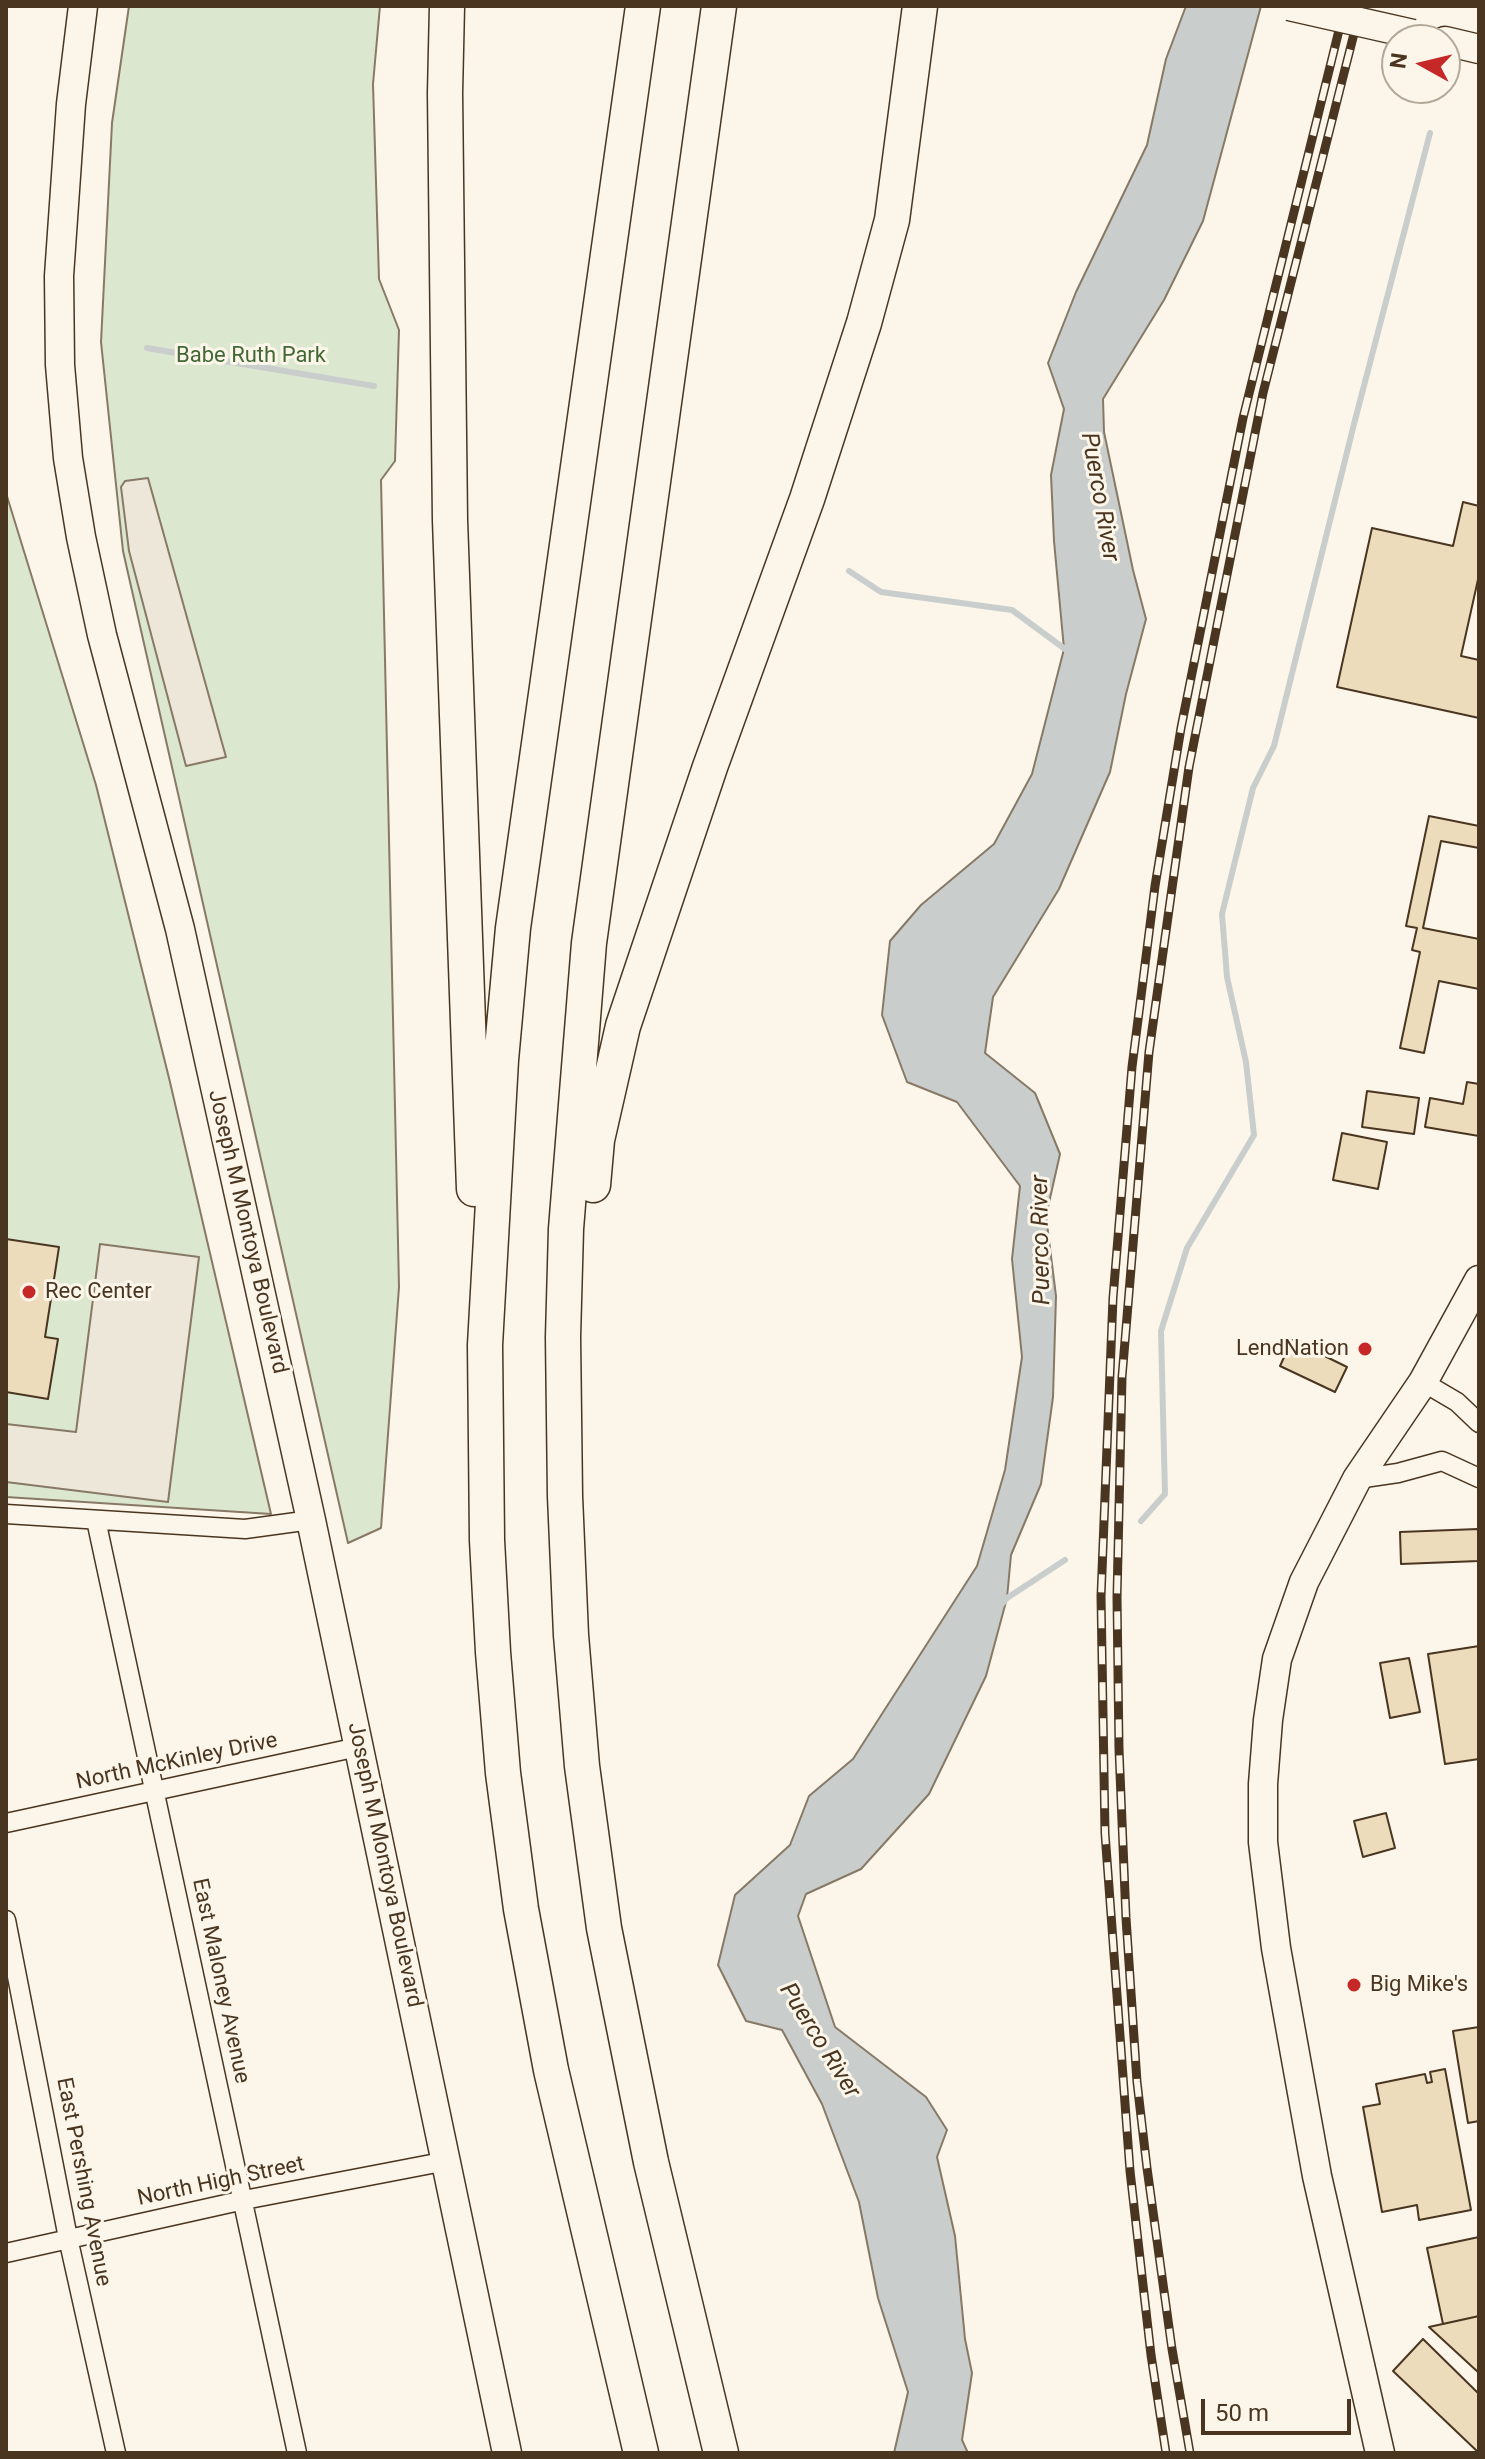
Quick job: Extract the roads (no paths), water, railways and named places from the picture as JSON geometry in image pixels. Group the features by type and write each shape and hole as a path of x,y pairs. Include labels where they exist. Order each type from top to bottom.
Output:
{"highway":[{"path":"447,6 445,93 450,520 493,1652 503,1773 521,1909 551,2070 641,2453"},
{"path":"487,1540 485,1345 501,1060 513,928 643,6"},
{"path":"719,6 589,943 566,1229 563,1337 571,1635 582,1766 604,1928 651,2162 721,2453"},
{"path":"565,1496 597,1140 623,1026 710,767 807,499 864,323 892,220 920,6"},
{"path":"912,65 928,6"}],"main road":[{"name":"Joseph M Montoya Boulevard","path":"83,6 71,104 59,276 60,365 68,458 81,537 102,635 180,929 311,1520 507,2453"},
{"path":"1289,6 1381,27"},
{"path":"1380,2453 1317,2176 1276,1948 1263,1842 1268,1720 1277,1659 1304,1582 1357,1479 1423,1382 1479,1280"}],"street":[{"path":"1423,1382 1457,1402 1479,1423"},
{"path":"1357,1479 1398,1473 1442,1461 1479,1478"},
{"path":"6,1514 245,1529 311,1520"},
{"name":"East Maloney Avenue","path":"96,1520 297,2453"},
{"name":"North McKinley Drive","path":"6,1823 358,1747"},
{"name":"East Pershing Avenue","path":"6,1920 68,2238 116,2453"},
{"name":"North High Street","path":"6,2253 244,2200 447,2161"}],"water":[{"name":"Puerco River","path":"1186,6 1261,6 1203,221 1164,300 1103,399 1104,432 1146,619 1110,772 1059,889 993,997 985,1053 1035,1093 1060,1154 1046,1216 1056,1296 1053,1397 1041,1484 1011,1555 1007,1598 986,1676 929,1794 861,1869 806,1894 798,1916 835,2027 926,2097 947,2130 937,2157 955,2236 965,2339 972,2373 962,2440 968,2453 894,2453 908,2392 878,2298 859,2202 822,2104 782,2030 746,2021 718,1965 735,1895 790,1845 809,1796 853,1759 977,1566 1005,1470 1022,1357 1012,1259 1020,1186 957,1102 907,1082 882,1015 890,941 921,905 994,844 1032,774 1064,649 1051,475 1064,409 1048,363 1076,292 1147,145 1166,59"}],"waterway":[{"path":"1141,1521 1165,1494 1161,1331 1187,1248 1254,1135 1246,1062 1227,977 1222,914 1253,788 1274,746 1430,133"},
{"path":"147,348 374,386"},
{"path":"849,571 881,592 1012,610 1069,652"},
{"path":"1003,1603 1065,1560"}],"railway":[{"path":"1166,2453 1151,2355 1130,2171 1105,1833 1101,1596 1113,1298 1132,1067 1155,886 1181,728 1243,418 1345,6"},
{"path":"1190,2453 1147,2168 1137,2082 1126,1918 1117,1597 1122,1377 1149,1052 1189,767 1263,393 1361,6"}],"place":[{"name":"Rec Center","path":"29,1292"},
{"name":"LendNation","path":"1365,1349"},
{"name":"Big Mike's","path":"1354,1985"}],"park label":[{"name":"Babe Ruth Park","path":"251,356"}]}
